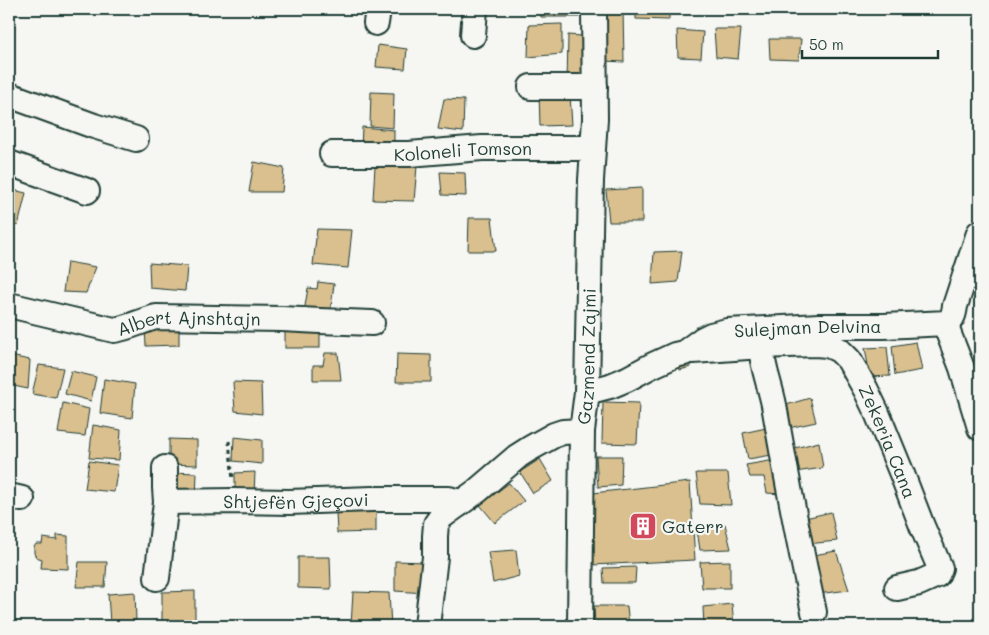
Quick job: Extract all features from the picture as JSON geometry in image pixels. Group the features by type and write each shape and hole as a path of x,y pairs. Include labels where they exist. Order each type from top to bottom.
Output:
{"street":[{"path":"473,35 475,9"},
{"name":"Gazmend Zajmi","path":"580,626 582,431 587,392 588,275 595,87 594,9"},
{"path":"531,88 595,87"},
{"path":"9,95 38,107 136,139"},
{"name":"Koloneli Tomson","path":"332,154 409,154 482,148 593,148"},
{"path":"9,163 87,191"},
{"path":"979,233 953,316 947,323 948,332 962,368 980,428"},
{"name":"Albert Ajnshtajn","path":"9,305 114,330 126,328 156,317 372,323"},
{"name":"Sulejman Delvina","path":"587,392 610,386 675,355 684,353 711,335 727,331 819,326 884,326 947,323"},
{"name":"Zekeria Cana","path":"684,353 760,346 815,344 828,345 839,350 850,360 877,412 940,568 937,574 919,583 897,588"},
{"path":"760,346 772,391 796,529 814,612"},
{"path":"428,626 435,557 436,524 441,517 477,492 518,456 529,449 554,435 563,432 582,431"},
{"path":"157,578 166,502 164,488 165,468"},
{"name":"Shtjefën Gjeçovi","path":"166,502 449,499 459,504"}],"path":[{"path":"229,440 233,501"}],"building":[{"path":"540,9 578,9 579,17 541,17"},
{"path":"603,9 623,9 624,62 604,61"},
{"path":"636,9 669,9 669,20 636,19"},
{"path":"562,24 562,54 528,57 529,25"},
{"path":"714,29 741,29 738,59 716,57"},
{"path":"677,30 703,32 701,58 678,57"},
{"path":"568,35 581,36 584,83 567,83"},
{"path":"769,39 801,39 799,60 770,59"},
{"path":"378,45 407,49 405,69 376,67"},
{"path":"371,92 394,93 393,128 370,126"},
{"path":"539,92 570,95 572,125 540,126"},
{"path":"444,99 464,100 463,132 438,129"},
{"path":"362,127 394,130 394,148 361,148"},
{"path":"254,162 284,168 282,192 249,192"},
{"path":"375,166 417,166 414,201 373,200"},
{"path":"440,172 465,173 466,196 442,195"},
{"path":"642,188 642,222 609,222 606,190"},
{"path":"9,189 26,193 18,226 9,223"},
{"path":"469,218 492,218 496,251 468,251"},
{"path":"317,229 352,230 348,268 313,265"},
{"path":"682,251 678,282 652,284 654,252"},
{"path":"67,262 96,267 86,293 63,292"},
{"path":"149,263 187,266 185,291 150,288"},
{"path":"318,282 334,284 330,315 304,312 308,288 317,289"},
{"path":"145,328 179,329 179,345 146,346"},
{"path":"285,329 320,329 320,348 285,348"},
{"path":"916,342 922,370 895,375 892,346"},
{"path":"887,347 890,376 870,377 865,348"},
{"path":"325,353 338,353 341,380 313,380 313,365 323,365"},
{"path":"397,354 431,355 431,382 396,382"},
{"path":"10,356 30,360 28,389 9,385"},
{"path":"690,361 691,367 680,370 678,364"},
{"path":"39,365 63,368 56,398 32,394"},
{"path":"71,371 96,377 91,401 65,394"},
{"path":"104,379 135,384 132,418 100,413"},
{"path":"233,382 261,383 262,414 235,411"},
{"path":"810,398 816,422 784,429 779,407"},
{"path":"603,402 639,403 637,444 602,443"},
{"path":"63,403 89,409 85,436 58,433"},
{"path":"93,425 121,430 119,460 89,458"},
{"path":"766,428 772,455 748,459 743,433"},
{"path":"234,437 262,440 262,464 233,461"},
{"path":"169,439 197,440 197,465 169,464"},
{"path":"819,442 823,468 795,472 791,449"},
{"path":"596,456 622,456 621,485 598,487"},
{"path":"540,459 553,481 533,493 520,472"},
{"path":"775,460 781,494 767,493 764,477 750,477 746,465"},
{"path":"89,461 118,465 114,492 85,489"},
{"path":"170,472 197,473 196,499 169,500"},
{"path":"255,472 254,495 235,495 235,473"},
{"path":"696,473 728,473 731,505 700,504"},
{"name":"Gaterr","path":"690,482 695,560 592,565 593,493"},
{"path":"509,483 524,501 495,523 480,505"},
{"path":"376,510 376,532 337,533 336,512"},
{"path":"831,512 837,541 807,544 801,519"},
{"path":"725,524 731,549 700,550 697,530"},
{"path":"57,535 68,536 68,569 41,568 42,559 36,557 34,547 36,544 42,544 43,538 57,540"},
{"path":"516,550 519,576 493,583 488,552"},
{"path":"836,551 849,590 817,594 808,556"},
{"path":"298,557 330,557 331,589 298,588"},
{"path":"395,561 426,562 426,593 395,591"},
{"path":"730,561 730,588 702,588 700,562"},
{"path":"79,562 107,562 105,587 76,587"},
{"path":"636,567 635,583 604,583 603,568"},
{"path":"195,591 195,622 162,623 162,592"},
{"path":"135,592 136,621 110,623 108,594"},
{"path":"353,592 389,593 391,626 351,626"},
{"path":"732,604 734,626 704,626 703,607"},
{"path":"594,606 627,606 629,626 595,626"}],"place":[{"name":"Gaterr","path":"643,526"}]}
